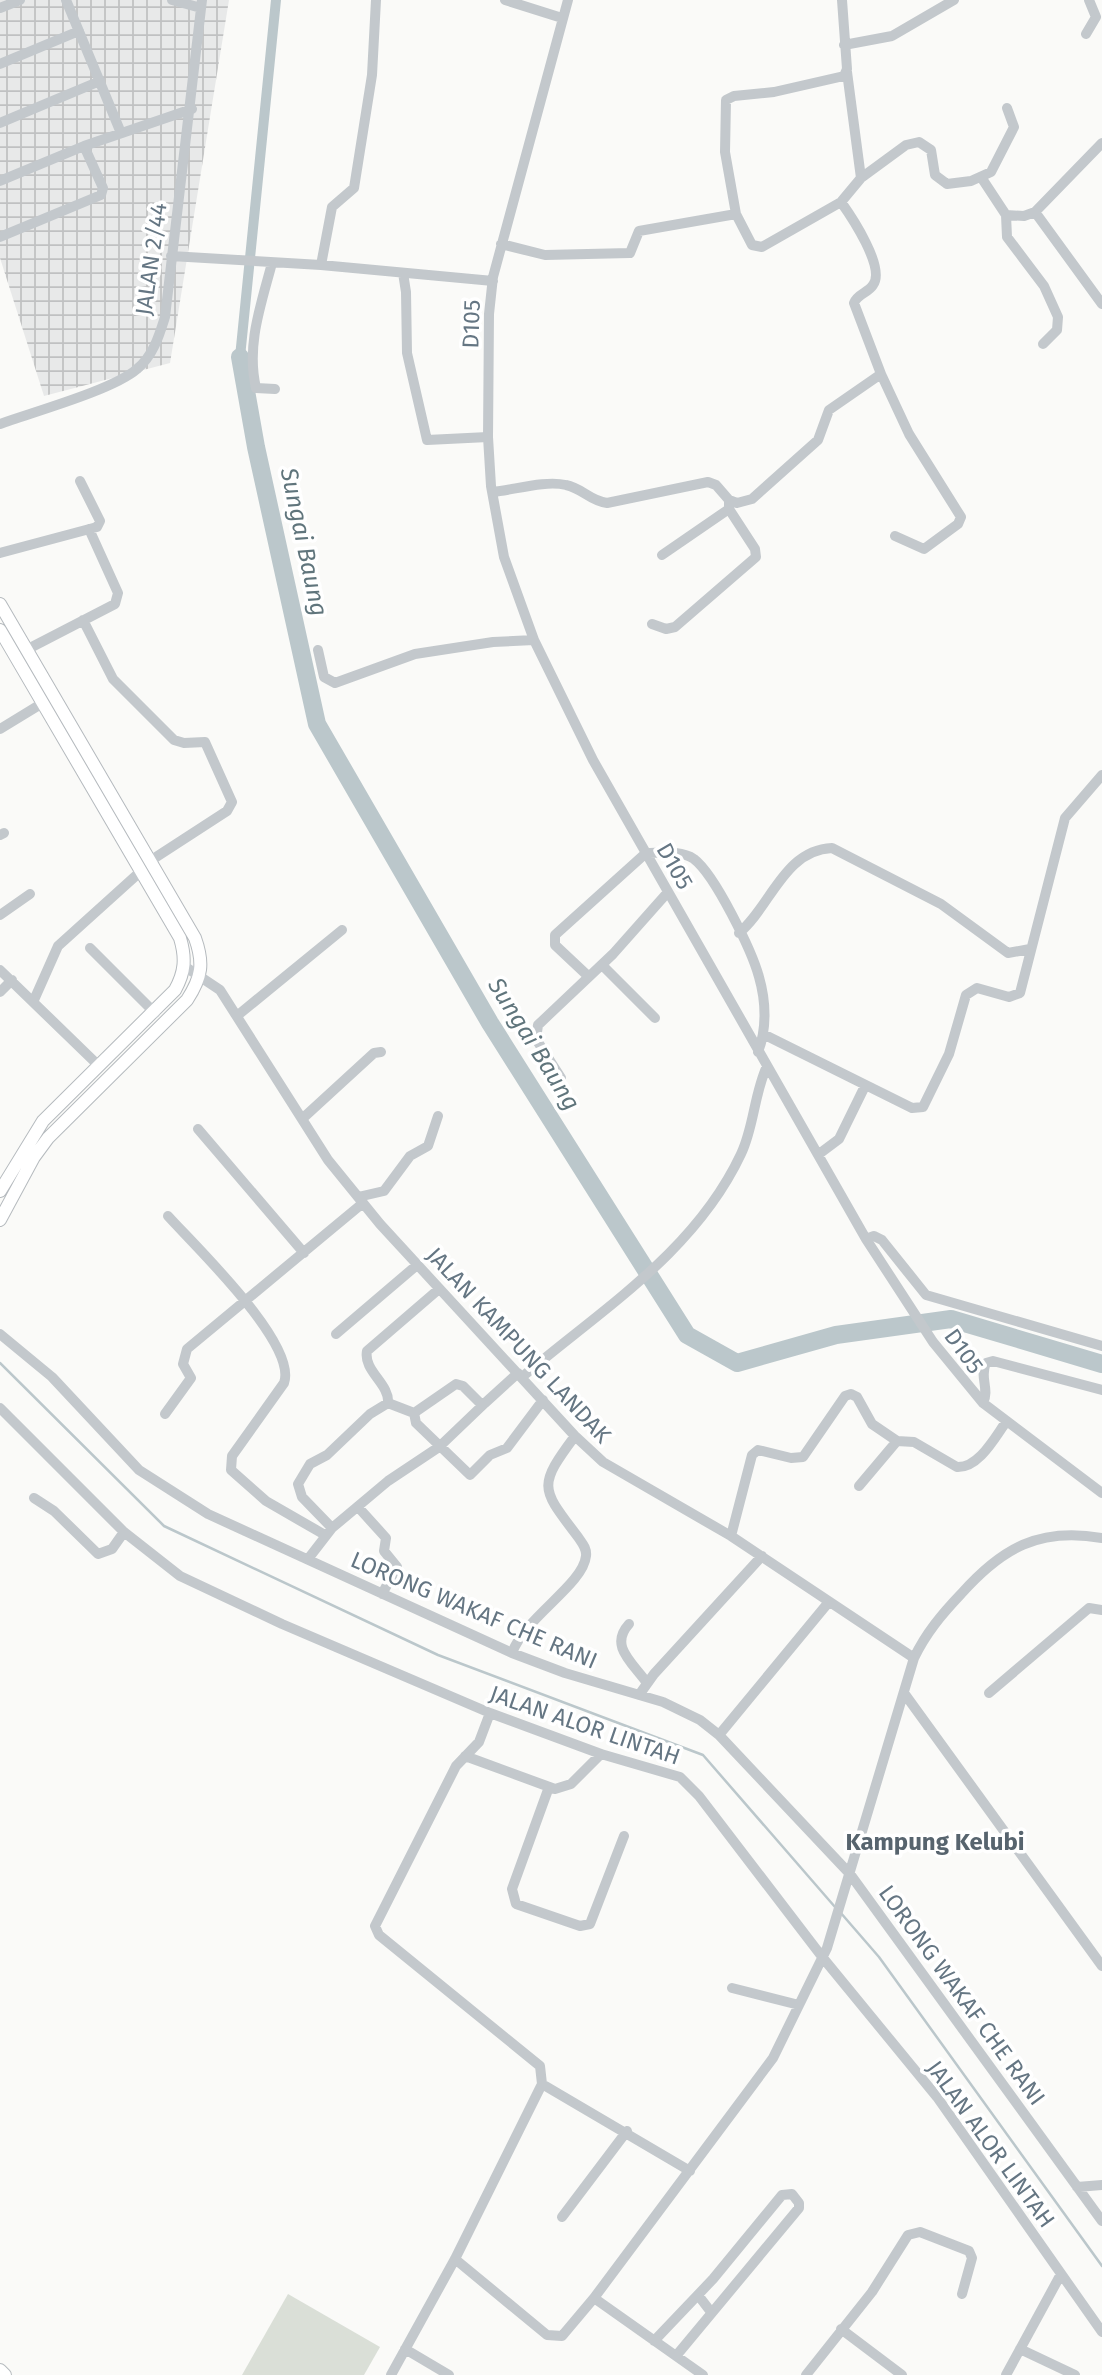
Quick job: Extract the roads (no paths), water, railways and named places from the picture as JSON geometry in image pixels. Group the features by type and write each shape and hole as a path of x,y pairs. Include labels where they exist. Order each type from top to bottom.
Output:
{"main road":[{"path":"0,604 195,938 202,958 201,976 187,1000 48,1138 0,1220"},
{"path":"0,1191 43,1121 155,1013 175,990 182,977 185,954 180,938 1,633"},
{"path":"0,2370 5,2375"}],"street":[{"path":"0,8 20,0"},
{"path":"66,0 121,133"},
{"path":"173,0 202,4"},
{"path":"321,265 331,207 354,188 372,75 376,0"},
{"path":"505,0 562,18"},
{"name":"D105","path":"568,0 500,244 489,314 488,437 493,492 504,557 534,640 564,706 866,1239 933,1342 983,1403 1102,1493"},
{"path":"842,0 847,72 861,178"},
{"path":"845,44 892,36 954,0"},
{"path":"1086,34 1096,17 1089,0"},
{"name":"JALAN 2/44","path":"0,424 115,382 148,358 161,331 192,109 202,4"},
{"path":"0,64 79,32"},
{"path":"847,72 841,77 774,92 734,96 726,100 725,152 736,214 752,245 762,247 841,202 861,178 906,145 918,142 932,152 935,175 939,181 956,184 982,177 997,167 1014,127 1007,108"},
{"path":"0,123 100,81"},
{"path":"0,180 84,146 192,109"},
{"path":"1006,215 1024,216 1035,212 1102,143"},
{"path":"0,237 101,195 103,188 84,146"},
{"path":"982,177 1006,215 1007,237 1044,286 1058,317 1057,330 1043,344"},
{"path":"841,202 860,229 876,272 873,286 854,303 881,374 909,434 961,517 958,524 924,549 895,537"},
{"path":"1035,212 1102,304"},
{"path":"500,244 545,255 630,253 639,231 736,214"},
{"path":"171,256 321,265 493,281"},
{"path":"272,263 253,337 250,363 256,388 275,389"},
{"path":"403,272 407,353 427,440 488,437"},
{"path":"662,555 729,505 752,499 818,440 829,410 881,374"},
{"path":"0,552 97,527 100,521 80,481"},
{"path":"493,492 561,484 575,488 597,502 607,503 708,482 716,485 755,550 756,557 675,627 666,629 652,624"},
{"path":"26,650 115,604 118,593 89,529"},
{"path":"83,620 113,679 178,743 205,742 232,802 227,811 150,861"},
{"path":"318,650 324,677 335,684 415,654 493,642 534,640"},
{"path":"0,729 41,704"},
{"path":"765,1035 912,1108 923,1107 949,1054 966,995 977,988 1017,996 1026,978 1030,949 1065,818 1102,775"},
{"path":"739,933 755,919 786,872 805,855 819,848 832,848 941,904 1008,953 1030,949"},
{"path":"588,976 558,948 554,937 646,853 672,853 693,859 720,893 759,977 765,1035 758,1052"},
{"path":"34,1000 58,946 140,872"},
{"path":"561,1078 536,1039 538,1026 602,965 668,892"},
{"path":"0,915 30,894"},
{"path":"238,1015 342,930"},
{"path":"90,948 155,1013"},
{"name":"JALAN KAMPUNG LANDAK","path":"184,965 220,990 302,1119 361,1200 417,1265 575,1436 603,1461 731,1536 914,1658"},
{"path":"602,965 655,1018"},
{"path":"0,970 34,1000 99,1066"},
{"path":"0,992 12,980"},
{"path":"302,1119 374,1053 381,1052"},
{"path":"308,1559 329,1532 358,1507 439,1447 485,1403 590,1319 621,1298 664,1260 708,1209 743,1151 767,1066"},
{"path":"819,1154 839,1139 865,1086"},
{"path":"165,1414 191,1378 183,1364 187,1349 304,1253 361,1200 384,1191 410,1156 428,1146 439,1116"},
{"path":"198,1129 304,1253"},
{"path":"168,1216 246,1301 274,1338 286,1379 233,1455 231,1470 266,1501 329,1532"},
{"path":"866,1239 873,1236 882,1240 926,1295 1102,1346"},
{"path":"336,1334 417,1265"},
{"path":"388,1403 387,1395 367,1363 367,1351 439,1289"},
{"name":"LORONG WAKAF CHE RANI","path":"0,1334 52,1377 139,1470 208,1514 512,1653 565,1674 663,1702 700,1720 719,1735 850,1874 1102,2221"},
{"path":"983,1403 986,1397 984,1366 993,1361 1102,1390"},
{"path":"414,1413 456,1384 463,1386 480,1403 485,1403"},
{"path":"731,1536 752,1455 758,1450 791,1458 803,1457 845,1396 851,1394 857,1397 872,1424 897,1441 914,1442 957,1467 963,1467 980,1456 1006,1422"},
{"path":"414,1413 416,1423 466,1474 472,1474 490,1455 507,1448 543,1400"},
{"path":"329,1532 302,1497 298,1484 310,1464 327,1455 370,1414 388,1403"},
{"path":"388,1403 414,1413"},
{"name":"JALAN ALOR LINTAH","path":"0,1408 124,1532 159,1563 205,1588 490,1713 601,1755 680,1777 699,1796 822,1958 937,2097 1102,2332"},
{"path":"512,1653 518,1639 557,1594 577,1579 586,1558 586,1548 554,1506 547,1484 551,1468 575,1436"},
{"path":"859,1486 897,1441"},
{"path":"34,1499 54,1511 98,1554 111,1549 124,1532"},
{"path":"358,1507 386,1538 384,1551 397,1567 382,1594"},
{"path":"455,2259 551,2336 562,2336 594,2298 767,2069 827,1948 914,1658 936,1621 996,1559 1020,1545 1056,1535 1078,1534 1102,1538"},
{"path":"639,1695 762,1556"},
{"path":"719,1735 828,1603"},
{"path":"989,1693 1089,1608 1100,1606"},
{"path":"629,1624 620,1634 619,1644 647,1683"},
{"path":"904,1693 1102,1966"},
{"path":"391,2375 455,2259 542,2084 540,2066 376,1931 377,1921 456,1766 479,1742 490,1713"},
{"path":"465,1756 561,1789 571,1784 601,1755"},
{"path":"550,1787 512,1889 516,1904 580,1926 590,1924 624,1836"},
{"path":"732,1988 799,2005"},
{"path":"542,2084 627,2131 690,2171"},
{"path":"562,2217 627,2131"},
{"path":"1077,2187 1102,2185"},
{"path":"654,2341 698,2295 782,2194 792,2194 797,2198 799,2208 676,2356"},
{"path":"806,2375 872,2292 903,2239 914,2232 969,2251 972,2258 962,2294"},
{"path":"1006,2375 1061,2274"},
{"path":"698,2295 711,2312"},
{"path":"594,2298 703,2375"},
{"path":"841,2329 902,2375"},
{"path":"405,2349 449,2375"},
{"path":"1020,2349 1075,2375"}],"waterway":[{"path":"240,357 276,0"},
{"name":"Sungai Baung","path":"240,357 256,447 317,724 490,1023 687,1335 737,1363 836,1335 951,1319 1102,1364"},
{"path":"0,1363 164,1526 438,1655 703,1755 835,1907"},
{"path":"840,1912 879,1957 1102,2266"}],"district":[{"name":"Kampung Kelubi","path":"935,1842"}]}
